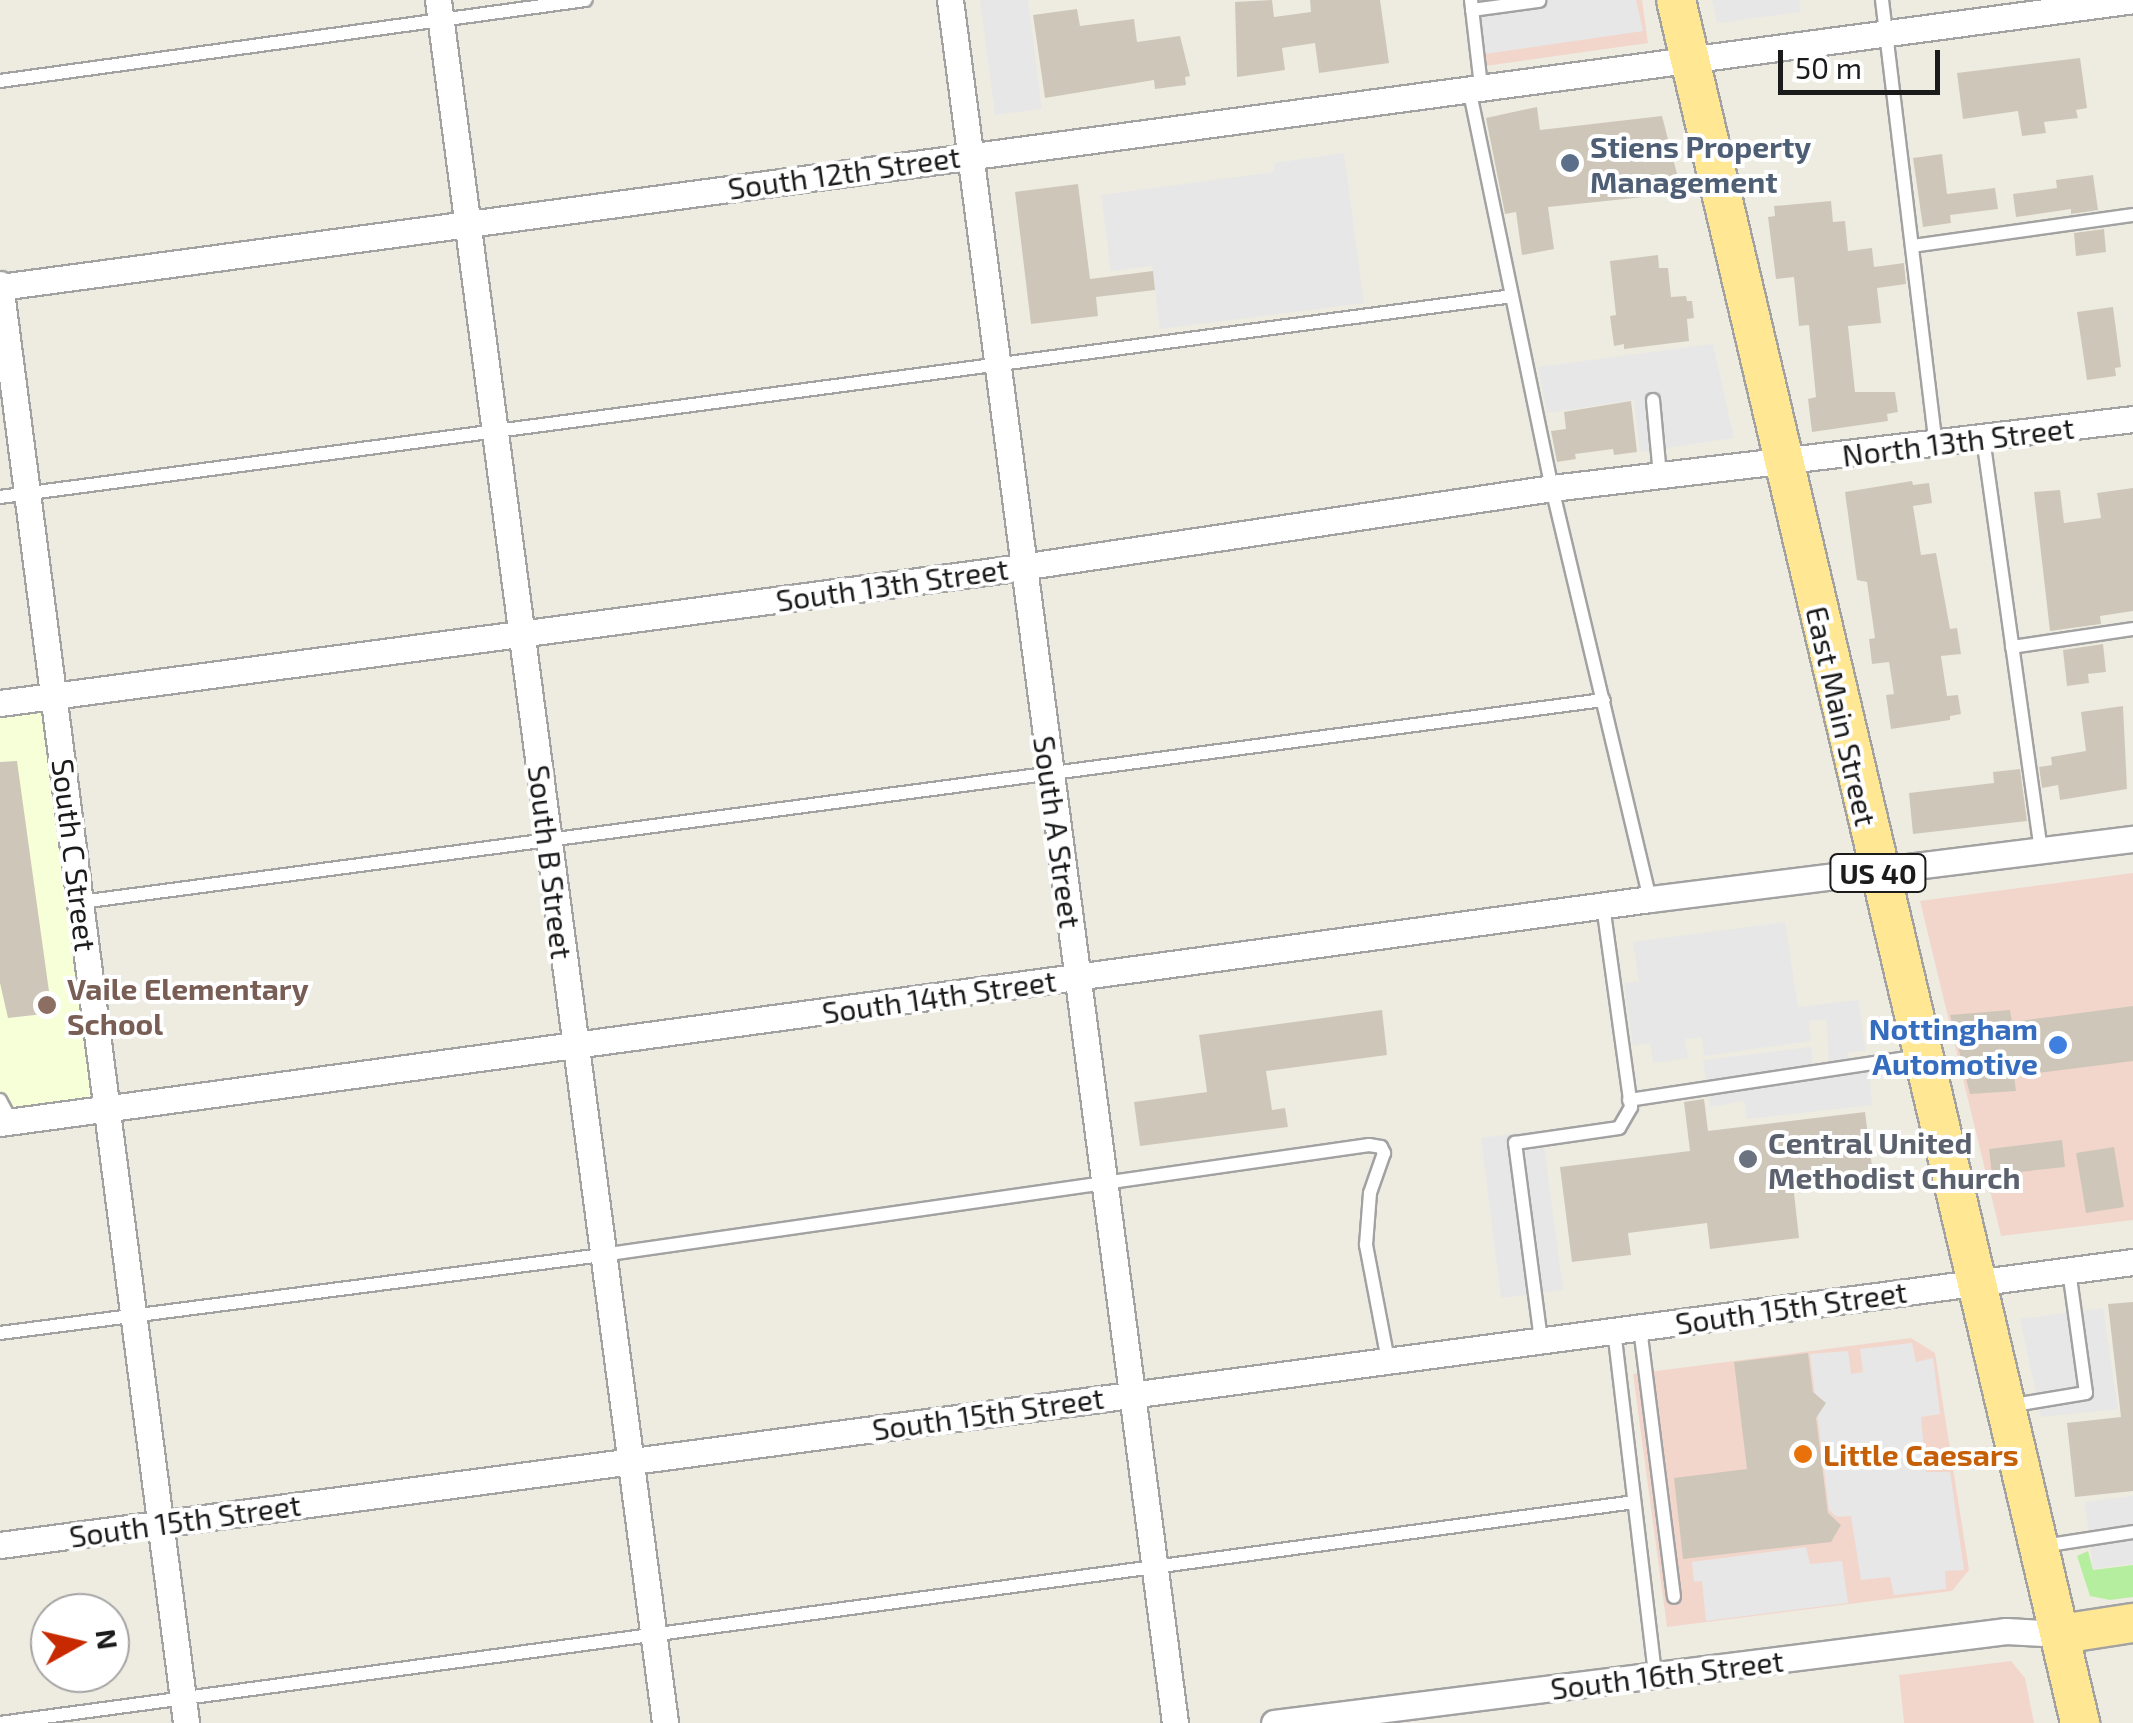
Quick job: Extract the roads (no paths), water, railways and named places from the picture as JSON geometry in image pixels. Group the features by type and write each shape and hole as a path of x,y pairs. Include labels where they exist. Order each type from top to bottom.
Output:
{"main road":[{"name":"East Main Street","path":"1676,0 2080,1723"},
{"path":"2061,1634 2133,1623"}],"street":[{"name":"South A Street","path":"950,0 1175,1723"},
{"name":"South 12th Street","path":"0,286 1886,32 1999,9 2133,0"},
{"name":"South B Street","path":"439,10 665,1723"},
{"name":"South C Street","path":"0,286 185,1710"},
{"name":"North 13th Street","path":"1783,462 2133,419"},
{"name":"South 13th Street","path":"0,703 1022,567 1552,488 1783,462"},
{"name":"South 14th Street","path":"4,1115 107,1108 1603,905 2133,838"},
{"name":"South 15th Street","path":"0,1545 2133,1262"},
{"name":"South 16th Street","path":"1274,1723 2006,1631 2061,1634"}],"lane":[{"path":"0,81 439,10 584,0"},
{"path":"1882,0 1936,444"},
{"path":"1539,1 1471,5 1475,87 1512,296 1552,488 1650,899"},
{"path":"1912,246 2133,214"},
{"path":"0,497 1512,296"},
{"path":"1652,400 1660,476"},
{"path":"1983,438 2041,850"},
{"path":"2012,647 2133,629"},
{"path":"80,902 1604,700"},
{"path":"1541,1340 1515,1144 1620,1128 1630,1100 1603,905"},
{"path":"1630,1100 1922,1056"},
{"path":"0,1333 602,1254 1368,1145 1380,1147 1384,1154 1370,1193 1366,1245 1388,1360"},
{"path":"2007,1406 2086,1393 2069,1270"},
{"path":"1640,1328 1674,1597"},
{"path":"1614,1330 1655,1675"},
{"path":"0,1722 185,1710 653,1636 1634,1502"},
{"path":"2041,1546 2133,1532"}],"place":[{"name":"Stiens Property Management","path":"1570,163"},
{"name":"Vaile Elementary School","path":"47,1005"},
{"name":"Nottingham Automotive","path":"2058,1045"},
{"name":"Central United Methodist Church","path":"1748,1159"},
{"name":"Little Caesars","path":"1803,1454"}]}
